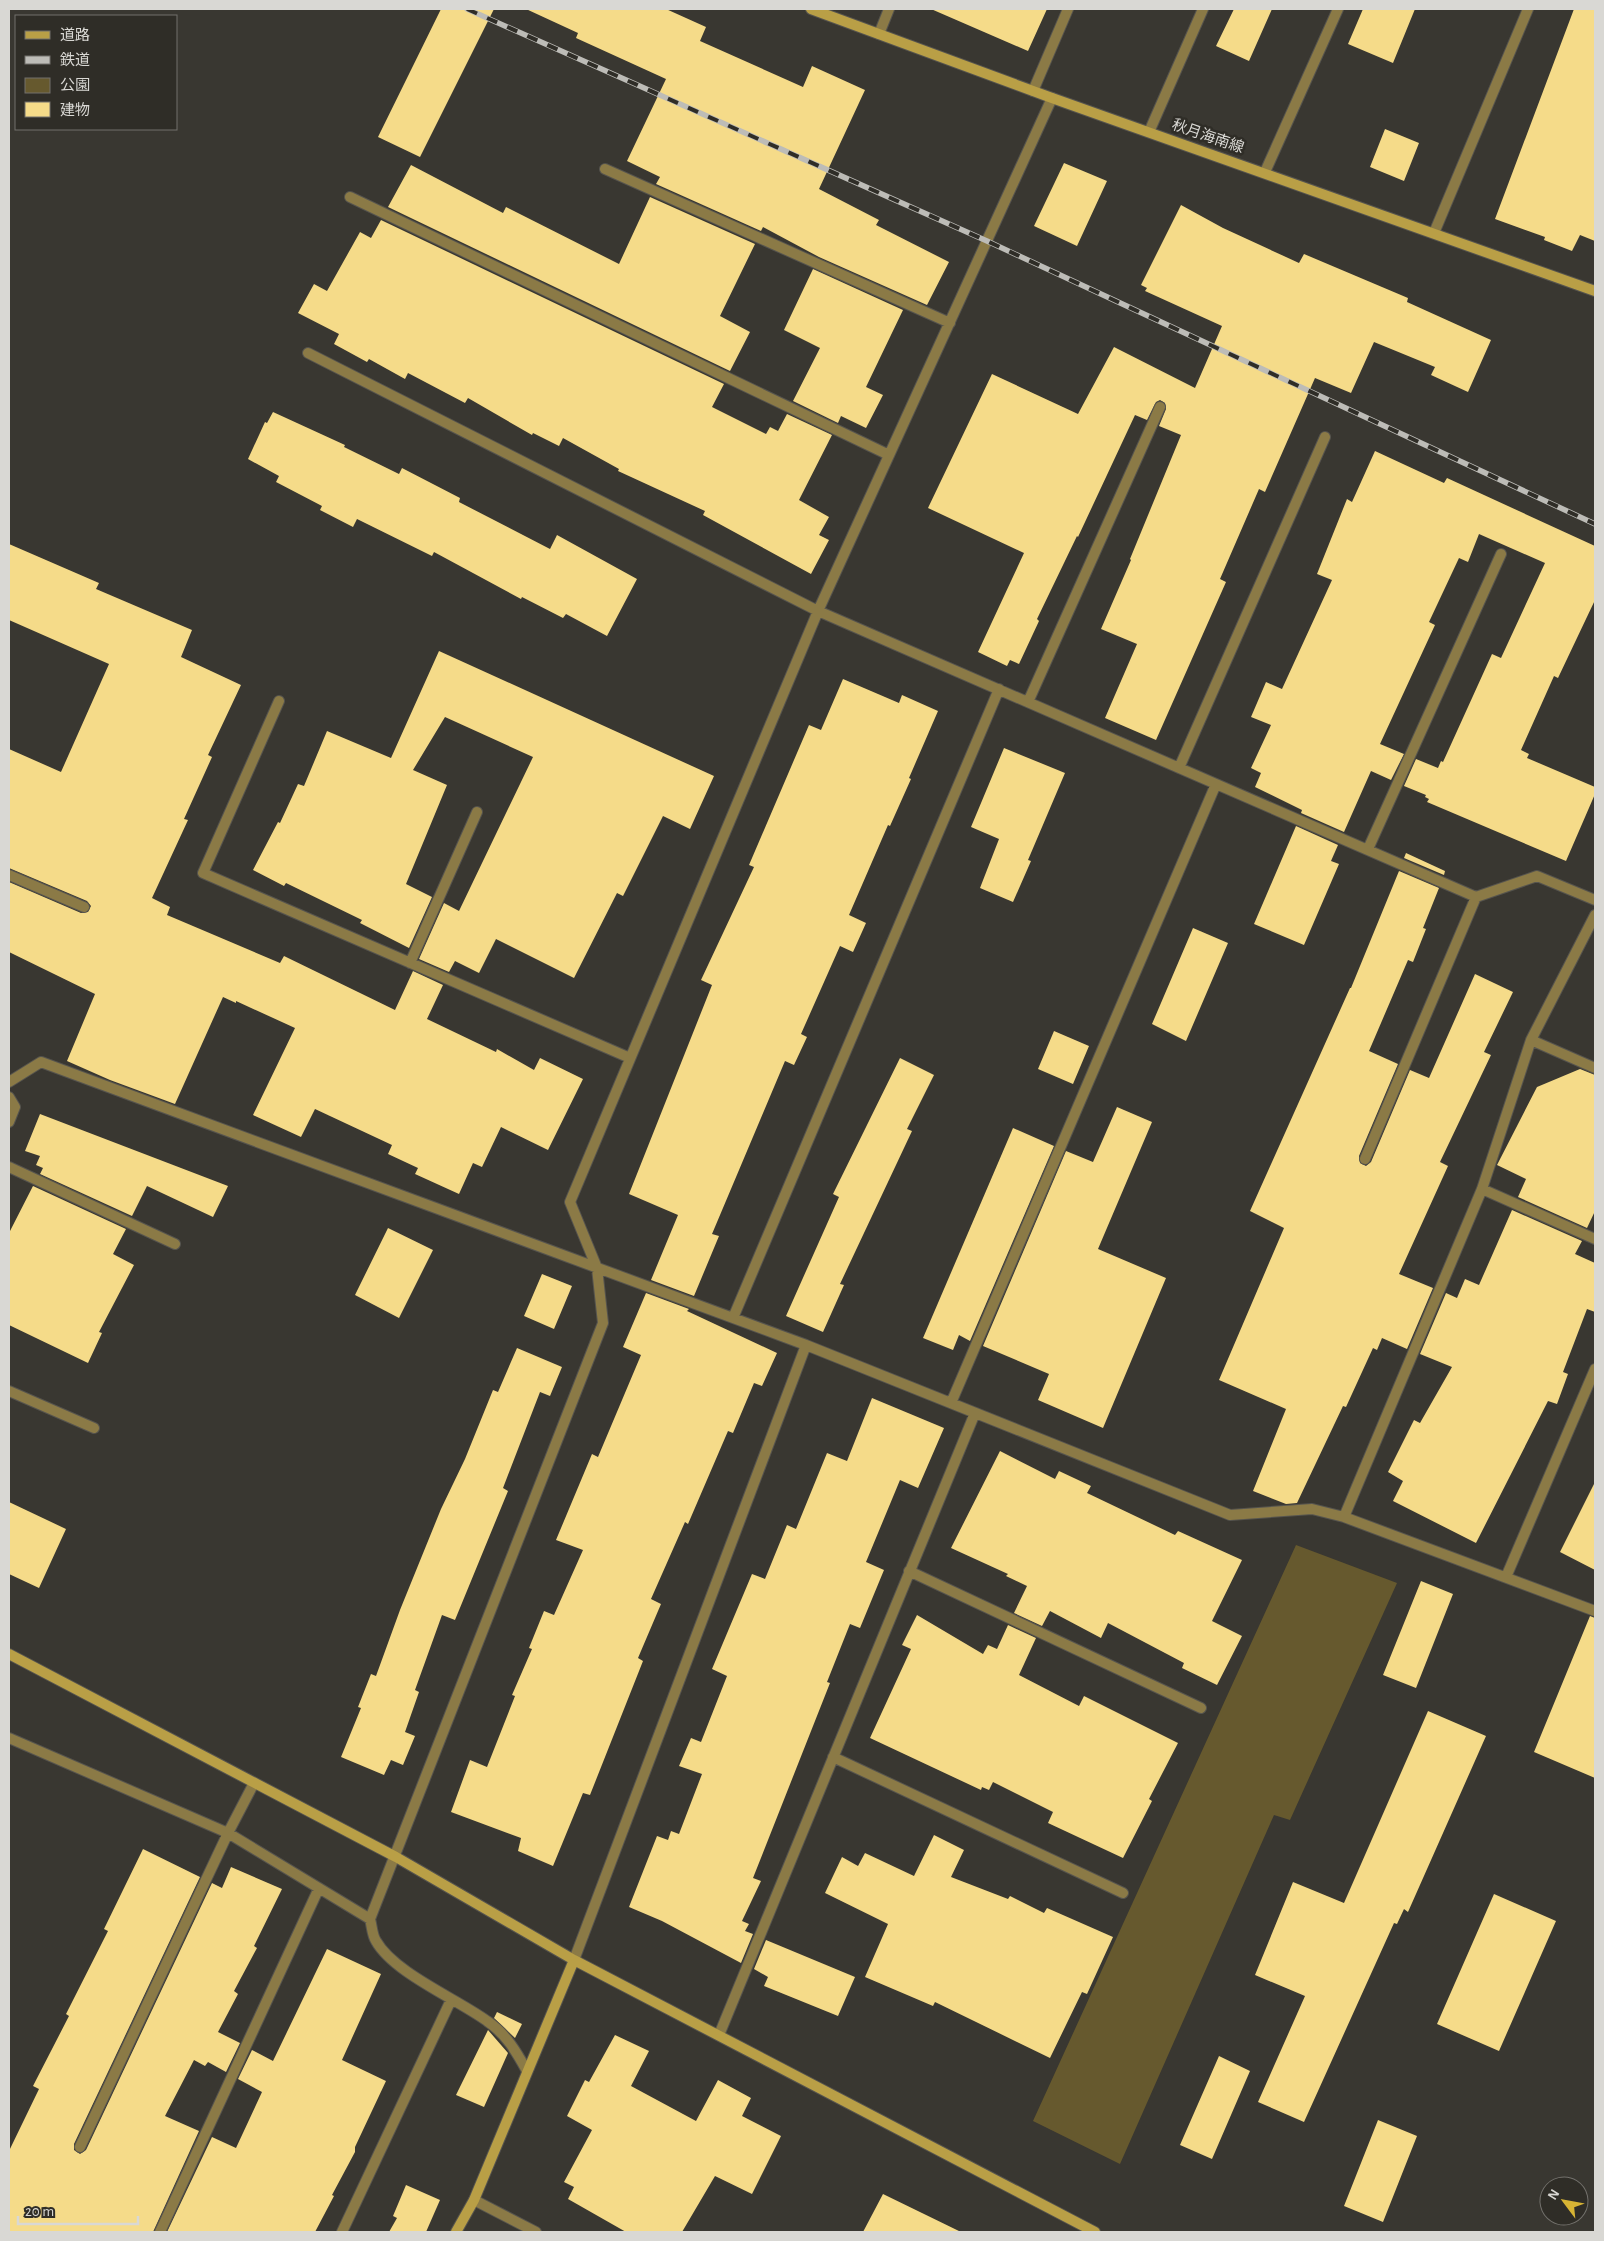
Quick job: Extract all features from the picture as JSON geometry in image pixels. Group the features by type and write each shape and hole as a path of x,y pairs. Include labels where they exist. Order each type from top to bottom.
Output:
{"street":[{"name":"秋月海南線","path":"811,9 1052,98 1265,172 1595,291"},
{"path":"879,34 889,9"},
{"path":"1033,91 1068,9"},
{"path":"1149,132 1203,9"},
{"path":"1265,172 1338,9"},
{"path":"1434,233 1528,9"},
{"path":"527,2071 511,2042 487,2021 395,1963 375,1941 370,1919 396,1857 603,1323 597,1268 570,1202 818,611 1052,98"},
{"path":"605,169 950,323"},
{"path":"350,197 889,455"},
{"path":"308,353 818,611 1476,897 1537,876 1595,900"},
{"path":"1028,702 1160,407"},
{"path":"1180,768 1325,437"},
{"path":"1368,849 1501,554"},
{"path":"733,1318 999,689"},
{"path":"279,701 203,873 630,1058"},
{"path":"950,1403 1216,784"},
{"path":"410,963 477,812"},
{"path":"9,875 84,907"},
{"path":"1364,1159 1476,897"},
{"path":"1344,1517 1482,1189 1531,1040 1595,915"},
{"path":"1531,1040 1595,1068"},
{"path":"9,1082 41,1062 806,1345 1230,1515 1312,1509 1344,1517 1595,1611"},
{"path":"9,1097 15,1107 9,1122"},
{"path":"9,1167 175,1244"},
{"path":"1482,1189 1595,1239"},
{"path":"456,2232 474,2200 574,1960 806,1345"},
{"path":"1506,1578 1595,1369"},
{"path":"9,1390 94,1428"},
{"path":"719,2035 975,1413"},
{"path":"909,1571 1201,1708"},
{"path":"9,1654 396,1857 574,1960 1095,2232"},
{"path":"9,1738 228,1833 370,1919"},
{"path":"833,1757 1124,1892"},
{"path":"80,2147 228,1833 254,1783"},
{"path":"160,2232 319,1888"},
{"path":"342,2232 452,2000"},
{"path":"474,2200 536,2232"}],"green space":[{"path":"1296,1545 1397,1583 1290,1820 1274,1815 1120,2164 1033,2121"}],"building":[{"path":"441,9 494,9 420,157 378,137"},
{"path":"526,9 666,9 706,27 700,41 803,87 812,66 865,90 819,189 879,220 876,225 949,262 927,305 819,257 763,227 761,231 656,184 660,177 627,161 666,79 576,38 578,33"},
{"path":"931,9 1047,9 1028,51"},
{"path":"1234,9 1272,9 1249,61 1216,46"},
{"path":"1363,9 1415,9 1393,63 1348,44"},
{"path":"1574,9 1595,9 1595,241 1580,235 1572,251 1544,240 1545,237 1495,219"},
{"path":"1385,129 1419,143 1404,181 1370,167"},
{"path":"1064,163 1107,181 1077,246 1034,226"},
{"path":"411,165 503,213 506,207 619,264 650,197 755,244 720,316 750,332 730,371 388,207"},
{"path":"1181,205 1223,228 1299,263 1304,254 1408,298 1407,302 1491,340 1468,392 1431,375 1435,367 1374,342 1351,393 1315,378 1265,492 1259,489 1220,579 1226,582 1156,740 1105,718 1137,644 1101,629 1181,435 1159,426 1166,409 1165,403 1160,400 1156,402 1147,420 1135,415 1037,619 1039,621 1019,664 1010,660 1007,666 978,652 1024,553 928,508 992,374 1078,414 1114,347 1195,388 1222,326 1145,291 1147,288 1141,285"},
{"path":"381,220 724,384 712,407 766,434 770,427 778,431 787,414 832,435 799,500 829,517 819,535 829,540 811,574 703,515 705,511 618,471 619,469 563,438 559,446 533,433 532,435 468,398 465,403 408,373 405,379 369,359 367,362 334,344 339,334 298,313 314,284 327,291 360,232 371,238"},
{"path":"813,269 903,310 866,387 883,395 866,428 841,416 838,423 793,401 820,348 784,330"},
{"path":"273,412 345,445 344,447 399,474 402,468 460,498 459,502 550,549 557,535 637,579 607,636 566,614 563,618 522,597 521,599 434,552 432,556 357,519 353,527 320,510 322,506 276,482 279,476 248,459 265,422 267,423"},
{"path":"1375,451 1444,483 1447,478 1595,546 1595,600 1558,678 1554,676 1521,750 1529,754 1527,758 1595,787 1595,794 1566,861 1427,802 1429,799 1425,797 1426,795 1404,786 1416,759 1438,768 1441,761 1443,762 1492,654 1501,658 1545,563 1479,534 1468,562 1459,558 1429,622 1435,625 1380,744 1404,754 1391,780 1371,771 1344,832 1301,813 1302,810 1255,787 1261,773 1251,768 1271,725 1251,717 1266,682 1282,689 1332,580 1317,574 1347,499 1352,502"},
{"path":"9,544 99,583 96,589 192,630 181,657 241,685 208,755 212,757 184,819 188,820 152,898 170,907 167,915 280,963 284,956 395,1010 413,971 443,985 427,1019 496,1052 497,1049 534,1070 540,1058 583,1079 548,1150 501,1127 482,1167 473,1163 459,1194 415,1174 418,1168 388,1154 392,1145 315,1109 301,1137 253,1115 295,1028 223,997 175,1104 110,1080 67,1061 95,994 9,952 9,882 81,913 88,912 91,906 87,901 9,868 9,749 61,772 109,664 9,620"},
{"path":"439,651 714,776 690,829 663,816 623,896 617,893 574,978 496,939 479,973 455,961 449,972 419,959 444,903 459,911 533,757 445,717 413,770 447,785 406,884 432,897 409,948 360,923 362,920 286,883 284,886 253,870 278,822 280,823 298,784 304,786 327,731 391,758"},
{"path":"843,679 899,703 902,695 938,711 909,778 911,779 890,826 888,825 849,915 866,923 853,952 840,946 801,1034 807,1037 794,1065 785,1061 712,1234 719,1236 694,1296 651,1280 678,1215 629,1194 712,985 701,980 754,867 749,865 809,725 821,730"},
{"path":"1004,748 1065,773 1028,860 1031,861 1013,902 980,888 999,839 971,827"},
{"path":"1296,826 1338,845 1331,861 1339,864 1304,945 1254,924"},
{"path":"1406,853 1445,871 1444,875 1404,858"},
{"path":"1399,871 1439,888 1423,928 1426,929 1413,962 1408,960 1369,1051 1398,1064 1359,1156 1360,1163 1366,1166 1371,1162 1410,1070 1429,1078 1475,974 1513,992 1484,1052 1491,1055 1440,1162 1448,1166 1399,1274 1433,1288 1407,1349 1382,1338 1377,1350 1373,1348 1346,1407 1343,1406 1297,1503 1286,1504 1253,1491 1286,1409 1219,1380 1284,1228 1250,1211 1351,988"},
{"path":"1193,928 1228,943 1186,1041 1152,1024"},
{"path":"1054,1031 1089,1046 1073,1084 1038,1069"},
{"path":"900,1058 934,1075 907,1129 912,1131 840,1284 844,1285 823,1332 786,1316 839,1197 833,1194"},
{"path":"1580,1069 1595,1075 1595,1211 1587,1228 1518,1197 1526,1179 1497,1165 1537,1087"},
{"path":"1117,1107 1152,1122 1098,1249 1166,1278 1103,1428 1038,1400 1049,1374 983,1346 1066,1151 1093,1162"},
{"path":"40,1114 228,1186 213,1217 147,1186 132,1216 40,1174 43,1168 36,1165 40,1156 25,1151"},
{"path":"1013,1128 1054,1146 970,1341 959,1335 953,1350 923,1338"},
{"path":"33,1186 126,1229 113,1254 134,1265 99,1332 102,1333 88,1363 9,1325 9,1233"},
{"path":"1512,1210 1582,1241 1575,1254 1595,1263 1595,1312 1587,1309 1563,1372 1568,1374 1557,1404 1548,1401 1476,1543 1393,1501 1403,1481 1388,1472 1414,1420 1420,1423 1452,1367 1420,1354 1446,1293 1457,1298 1465,1279 1479,1285"},
{"path":"388,1228 433,1250 399,1318 355,1295"},
{"path":"542,1274 572,1286 554,1329 524,1316"},
{"path":"646,1293 689,1309 687,1311 777,1353 762,1386 754,1383 733,1433 728,1431 688,1524 685,1522 651,1599 661,1604 638,1658 643,1661 590,1795 583,1793 553,1866 518,1851 521,1838 451,1812 470,1760 487,1767 515,1696 512,1695 532,1649 529,1648 544,1611 554,1615 583,1550 556,1540 592,1454 598,1457 641,1355 623,1347"},
{"path":"517,1348 562,1367 550,1396 540,1392 503,1488 508,1491 455,1620 442,1615 415,1690 419,1692 405,1732 415,1736 403,1765 391,1760 384,1775 341,1757 361,1708 358,1707 371,1674 376,1676 400,1610 441,1509 465,1459 493,1390 498,1392"},
{"path":"872,1398 944,1428 918,1488 900,1480 866,1562 884,1570 860,1628 850,1624 827,1682 830,1683 753,1878 761,1881 742,1921 749,1924 745,1931 753,1934 741,1963 662,1921 629,1907 657,1836 668,1840 671,1831 679,1834 702,1774 679,1766 691,1738 701,1742 727,1676 712,1669 752,1574 765,1579 787,1525 796,1529 827,1453 847,1461"},
{"path":"1000,1451 1055,1479 1059,1471 1091,1486 1087,1493 1175,1535 1178,1531 1242,1560 1212,1621 1242,1636 1217,1685 1182,1668 1184,1663 1108,1623 1101,1638 1050,1611 1042,1626 1014,1613 1027,1586 1006,1576 1008,1574 951,1548"},
{"path":"1595,1482 1595,1570 1560,1552"},
{"path":"9,1502 66,1529 39,1588 9,1574"},
{"path":"1421,1581 1453,1594 1416,1688 1383,1675"},
{"path":"917,1615 983,1654 988,1645 997,1649 1008,1625 1036,1638 1019,1675 1079,1706 1084,1696 1178,1743 1149,1799 1152,1801 1123,1858 1048,1823 1053,1812 993,1782 989,1790 982,1787 981,1790 870,1738 911,1649 902,1645"},
{"path":"1590,1616 1595,1618 1595,1778 1534,1752"},
{"path":"1428,1711 1486,1736 1408,1912 1404,1909 1397,1924 1394,1923 1304,2122 1258,2102 1305,1996 1255,1975 1293,1882 1344,1903"},
{"path":"934,1835 964,1850 951,1877 1008,1899 1010,1896 1044,1913 1047,1908 1113,1937 1087,1994 1082,1992 1050,2058 935,2002 933,2006 865,1977 888,1924 825,1893 842,1857 858,1866 865,1853 914,1876"},
{"path":"143,1849 200,1877 74,2144 74,2150 80,2154 86,2150 212,1883 222,1888 231,1867 282,1889 254,1946 257,1948 234,1991 238,1994 218,2032 240,2043 226,2072 208,2062 205,2066 194,2060 165,2116 199,2131 153,2232 9,2232 9,2151 39,2089 33,2086 69,2016 66,2014 108,1931 104,1929"},
{"path":"1494,1894 1556,1921 1499,2051 1437,2024"},
{"path":"766,1940 855,1977 838,2016 764,1986 768,1977 754,1969"},
{"path":"327,1949 381,1974 342,2060 386,2081 355,2147 355,2152 315,2232 167,2232 212,2137 236,2148 262,2092 238,2079 252,2050 273,2061"},
{"path":"497,2012 522,2024 515,2038 494,2018"},
{"path":"488,2030 508,2053 484,2107 456,2095"},
{"path":"615,2035 649,2051 631,2086 696,2121 718,2080 751,2098 742,2116 781,2136 752,2194 715,2176 682,2232 626,2232 568,2199 574,2187 564,2182 592,2130 567,2116 585,2080 589,2082"},
{"path":"1219,2056 1250,2071 1212,2159 1180,2145"},
{"path":"1378,2120 1417,2136 1383,2222 1344,2206"},
{"path":"406,2185 440,2200 426,2232 389,2232 397,2218 393,2216"},
{"path":"883,2194 961,2232 863,2232"}],"railway":[{"path":"467,9 987,241 1595,524"}]}
